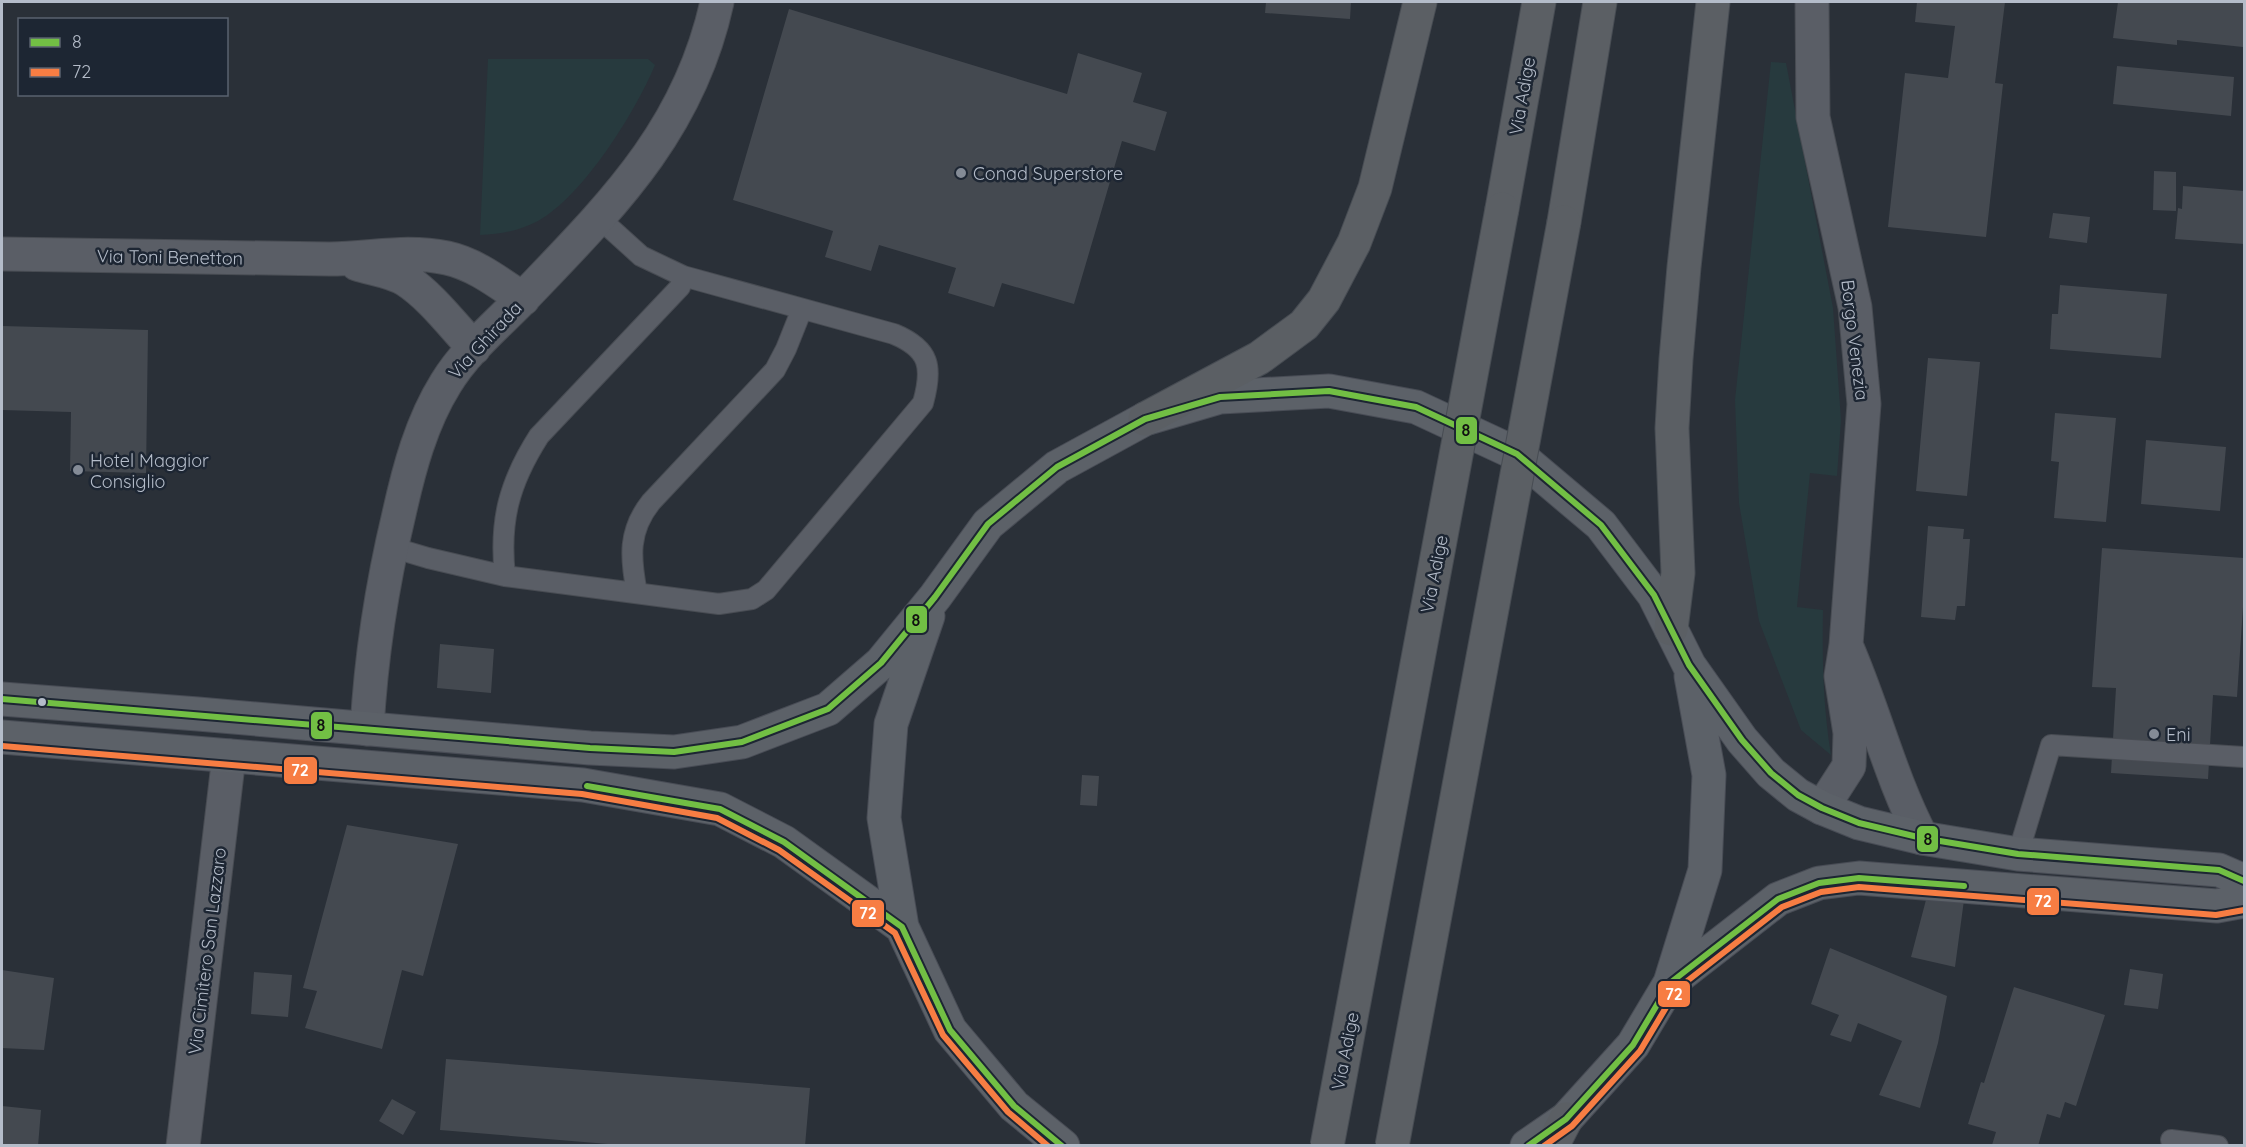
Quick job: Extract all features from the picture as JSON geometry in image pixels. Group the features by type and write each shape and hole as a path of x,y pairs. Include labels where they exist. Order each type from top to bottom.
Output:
{"highway":[{"path":"1145,419 1259,358 1304,324 1324,300 1354,243 1375,188 1420,2"},
{"name":"Via Adige","path":"1327,1146 1539,2"},
{"path":"1392,1146 1564,222 1600,2"},
{"path":"1671,629 1678,573 1672,429 1676,359 1713,2"}],"main road":[{"path":"2,699 590,748 674,752 742,742 828,709 881,663 935,597 988,524 1057,467 1145,419 1220,397 1329,391 1416,408 1517,454 1601,525 1654,595 1689,665 1742,740 1771,772 1798,795 1822,808 1859,823 1922,838 2018,854 2219,870 2244,880"},
{"path":"935,597 891,724 884,818 902,927 950,1030 1014,1106 1063,1146"},
{"path":"1527,1146 1559,1132 1633,1045 1670,983 1705,870 1709,775 1689,665"},
{"path":"2,737 583,785 720,809 784,842 902,927"},
{"path":"1670,983 1778,899 1820,883 1859,878 2217,906 2244,901"}],"street":[{"name":"Via Ghirada","path":"367,729 371,659 391,547 424,423 447,381 474,348 599,218 661,139 675,116 701,58 717,2"},
{"name":"Borgo Venezia","path":"1812,2 1813,117 1855,307 1864,404 1846,645 1841,676 1850,734 1849,765 1822,808"},
{"name":"Via Toni Benetton","path":"2,254 338,259 399,253 449,259 467,265 523,299"},
{"name":"Via Toni Benetton","path":"338,259 396,275 406,280 421,292 474,348"},
{"name":"Borgo Venezia","path":"1846,645 1862,681 1904,803 1922,838"},
{"name":"Via Cimitero San Lazzaro","path":"183,1146 229,756"}],"lane":[{"path":"391,547 505,576 719,604 752,599 766,590 922,403 928,385 928,368 922,352 911,341 894,334 683,276 641,256 599,218"},
{"path":"505,576 503,528 513,487 526,456 539,436 680,287 683,276"},
{"path":"637,593 632,570 632,549 639,516 775,370 802,309"},
{"path":"2018,854 2051,745 2244,757"},
{"path":"2171,1140 2217,1146"}],"green space":[{"path":"488,59 648,59 655,65 621,129 590,173 572,193 538,221 510,231 480,235"},
{"path":"1771,62 1786,63 1833,308 1841,420 1837,476 1810,473 1797,607 1823,610 1824,683 1831,755 1801,730 1759,621 1739,503 1735,400"}],"building":[{"path":"1266,2 1351,2 1350,19 1265,13"},
{"path":"1917,2 2005,2 1995,83 2003,84 1986,237 1888,227 1905,73 1948,78 1955,26 1915,22"},
{"path":"2118,2 2244,2 2243,47 2177,40 2177,45 2113,38"},
{"path":"789,9 1067,94 1078,53 1142,73 1133,102 1167,112 1155,151 1122,141 1074,304 1002,283 994,307 948,293 956,268 879,245 871,271 825,257 833,231 733,200"},
{"path":"2117,66 2234,77 2231,116 2113,104"},
{"path":"2154,171 2176,172 2176,211 2153,210"},
{"path":"2183,186 2244,191 2244,244 2175,239 2178,208 2182,209"},
{"path":"2053,213 2090,217 2087,243 2049,238"},
{"path":"2060,285 2167,294 2161,358 2050,349 2052,314 2058,314"},
{"path":"2,326 148,330 146,473 70,471 71,412 2,410"},
{"path":"1928,358 1980,362 1967,496 1916,491"},
{"path":"2055,413 2116,418 2106,522 2054,518 2059,462 2051,461"},
{"path":"2146,440 2226,447 2220,511 2141,504"},
{"path":"1928,526 1964,529 1963,539 1970,539 1965,606 1957,606 1955,620 1921,617"},
{"path":"2102,548 2244,558 2237,697 2213,695 2208,779 2111,773 2116,688 2092,687"},
{"path":"440,644 494,649 491,693 437,688"},
{"path":"1082,775 1099,776 1097,806 1080,805"},
{"path":"347,825 458,844 423,976 402,970 382,1049 305,1028 317,991 303,988"},
{"path":"1927,896 1964,900 1955,967 1911,957"},
{"path":"1830,948 1947,996 1938,1043 1920,1108 1879,1095 1902,1041 1858,1023 1851,1042 1830,1035 1839,1015 1811,1004"},
{"path":"2130,969 2163,974 2158,1009 2124,1005"},
{"path":"2,970 54,978 44,1050 2,1048"},
{"path":"254,972 292,975 288,1017 251,1014"},
{"path":"2014,987 2105,1015 2076,1106 2065,1102 2060,1118 2047,1114 2038,1146 1992,1145 1996,1132 1968,1124 1981,1082 1984,1083"},
{"path":"446,1059 810,1088 805,1146 632,1146 440,1130"},
{"path":"392,1099 416,1112 403,1135 379,1121"},
{"path":"2,1106 41,1110 38,1146 2,1146"}],"transit line":[{"name":"8","path":"2,699 590,748 674,752 742,742 828,709 881,663 935,597 988,524 1057,467 1145,419 1220,397 1329,391 1416,407 1517,454 1601,525 1654,595 1689,665 1742,740 1771,773 1798,795 1822,808 1859,823 1922,838 2018,854 2219,870 2244,881"},
{"name":"72","path":"2,746 582,794 717,818 779,850 895,933 943,1035 1008,1112 1048,1146"},
{"name":"8","path":"587,786 720,809 784,842 902,927 950,1030 1014,1106 1062,1146"},
{"name":"8","path":"1528,1146 1566,1119 1633,1045 1670,983 1778,899 1819,883 1859,878 1964,886"},
{"name":"72","path":"1544,1146 1572,1126 1640,1051 1677,989 1782,907 1821,892 1859,887 2216,915 2244,910"}],"place":[{"name":"Conad Superstore","path":"961,173"},
{"name":"Hotel Maggior Consiglio","path":"78,470"},
{"name":"Eni","path":"2154,734"}]}
